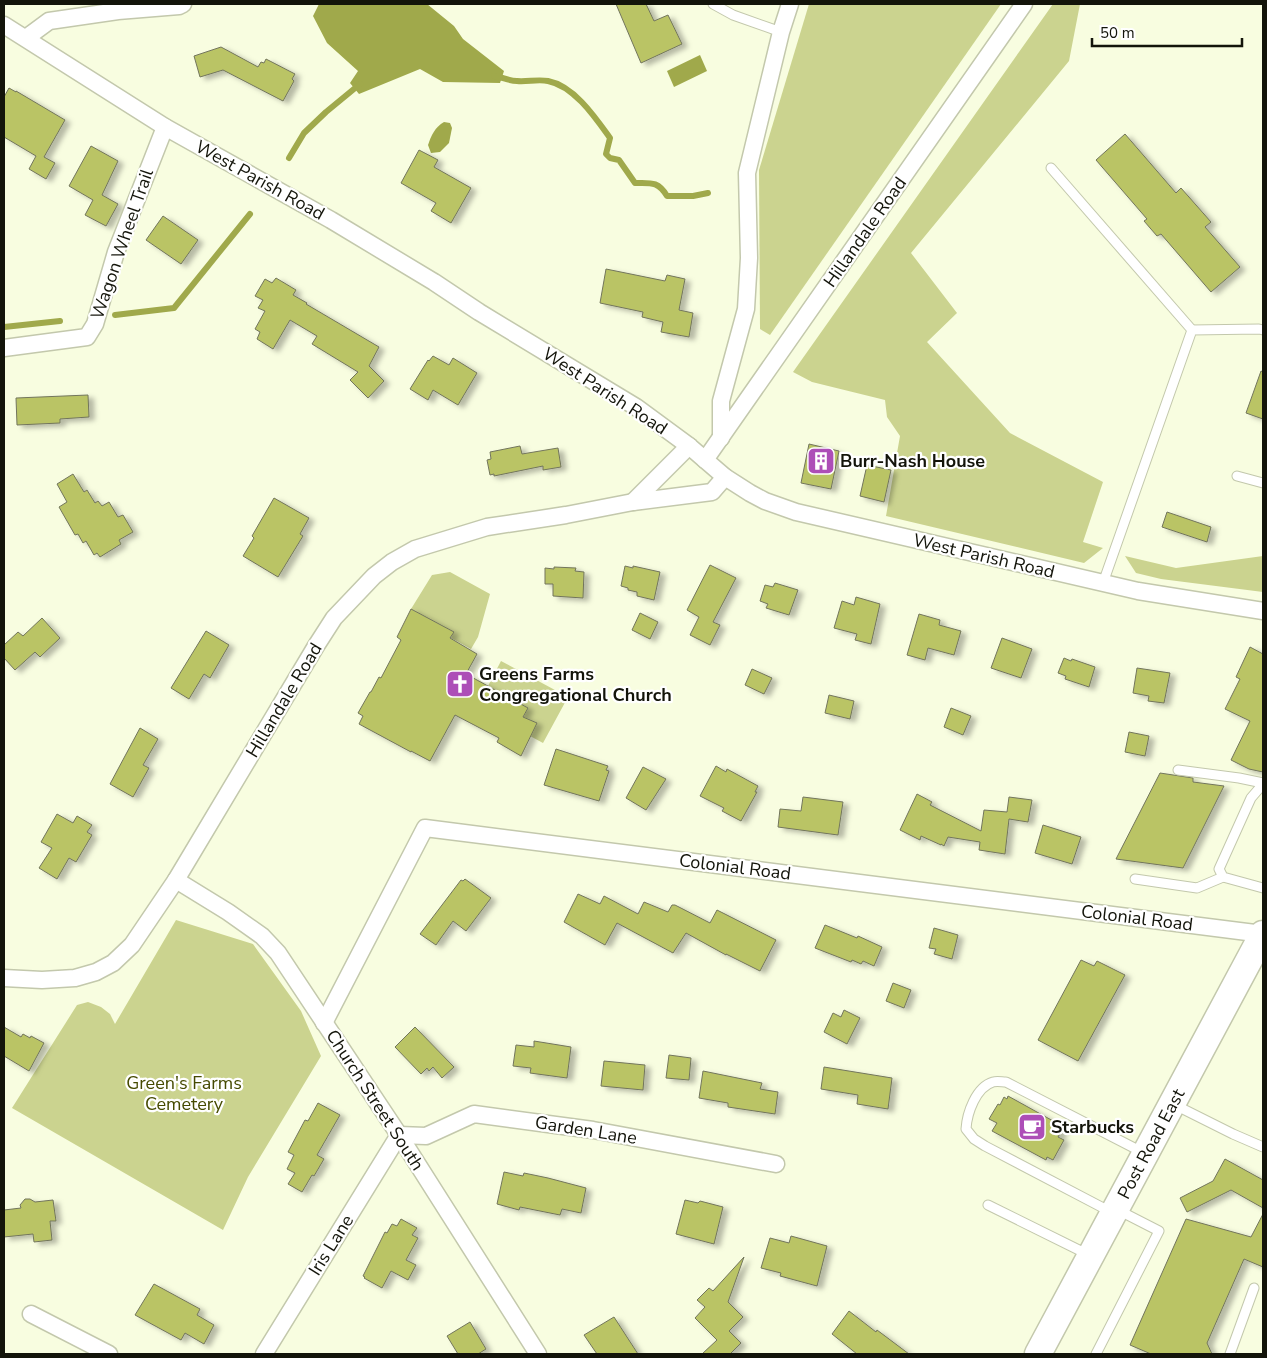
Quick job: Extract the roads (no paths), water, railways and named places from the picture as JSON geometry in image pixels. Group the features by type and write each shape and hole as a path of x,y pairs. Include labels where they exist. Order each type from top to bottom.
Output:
{"main road":[{"name":"Post Road East","path":"1044,1352 1091,1256 1263,934"}],"street":[{"path":"26,38 49,21 183,4"},
{"path":"721,438 721,401 746,309 749,258 746,173 781,32 790,4"},
{"name":"Hillandale Road","path":"705,460 1024,4"},
{"name":"West Parish Road","path":"4,25 165,127 332,220 636,407 689,446 725,477 765,501 796,512 1140,592 1263,611"},
{"name":"Wagon Wheel Trail","path":"4,348 88,337 95,324 116,252 165,127"},
{"path":"633,502 689,446"},
{"name":"Hillandale Road","path":"4,978 42,980 75,978 96,972 113,964 132,945 176,880 334,618 374,576 392,562 414,549 487,528 633,502 712,492 725,477"},
{"name":"Colonial Road","path":"324,1023 425,828 1263,934"},
{"name":"Church Street South","path":"176,880 228,912 262,936 278,953 399,1135 538,1354"},
{"name":"Garden Lane","path":"399,1135 426,1136 474,1114 593,1130 776,1164"},
{"name":"Iris Lane","path":"264,1354 399,1135"},
{"path":"31,1314 109,1354"}],"lane":[{"path":"713,4 733,15 781,32"},
{"path":"1051,168 1192,330 1263,330"},
{"path":"1103,583 1192,330"},
{"path":"1237,476 1263,483"},
{"path":"1178,770 1239,778 1263,784 1251,798 1219,869 1223,877"},
{"path":"1135,879 1197,888 1223,877 1263,888"},
{"path":"1096,1354 1159,1231 985,1146 969,1133 966,1129 966,1122 978,1094 986,1086 994,1082 1006,1082 1146,1154"},
{"path":"1173,1104 1263,1147"},
{"path":"988,1205 1091,1256"},
{"path":"1230,1354 1254,1288"}],"waterway":[{"path":"494,76 514,81 548,81 567,89 591,112 610,138 606,154 610,158 619,160 635,183 657,185 667,196 693,196 708,193"},
{"path":"289,158 304,133 360,84"},
{"path":"115,315 174,308 250,214"},
{"path":"4,327 60,321"}],"place":[{"name":"Burr-Nash House","path":"821,461"},
{"name":"Greens Farms Congregational Church","path":"460,684"},
{"name":"Starbucks","path":"1032,1127"}],"park label":[{"name":"Green's Farms Cemetery","path":"184,1093"}]}
